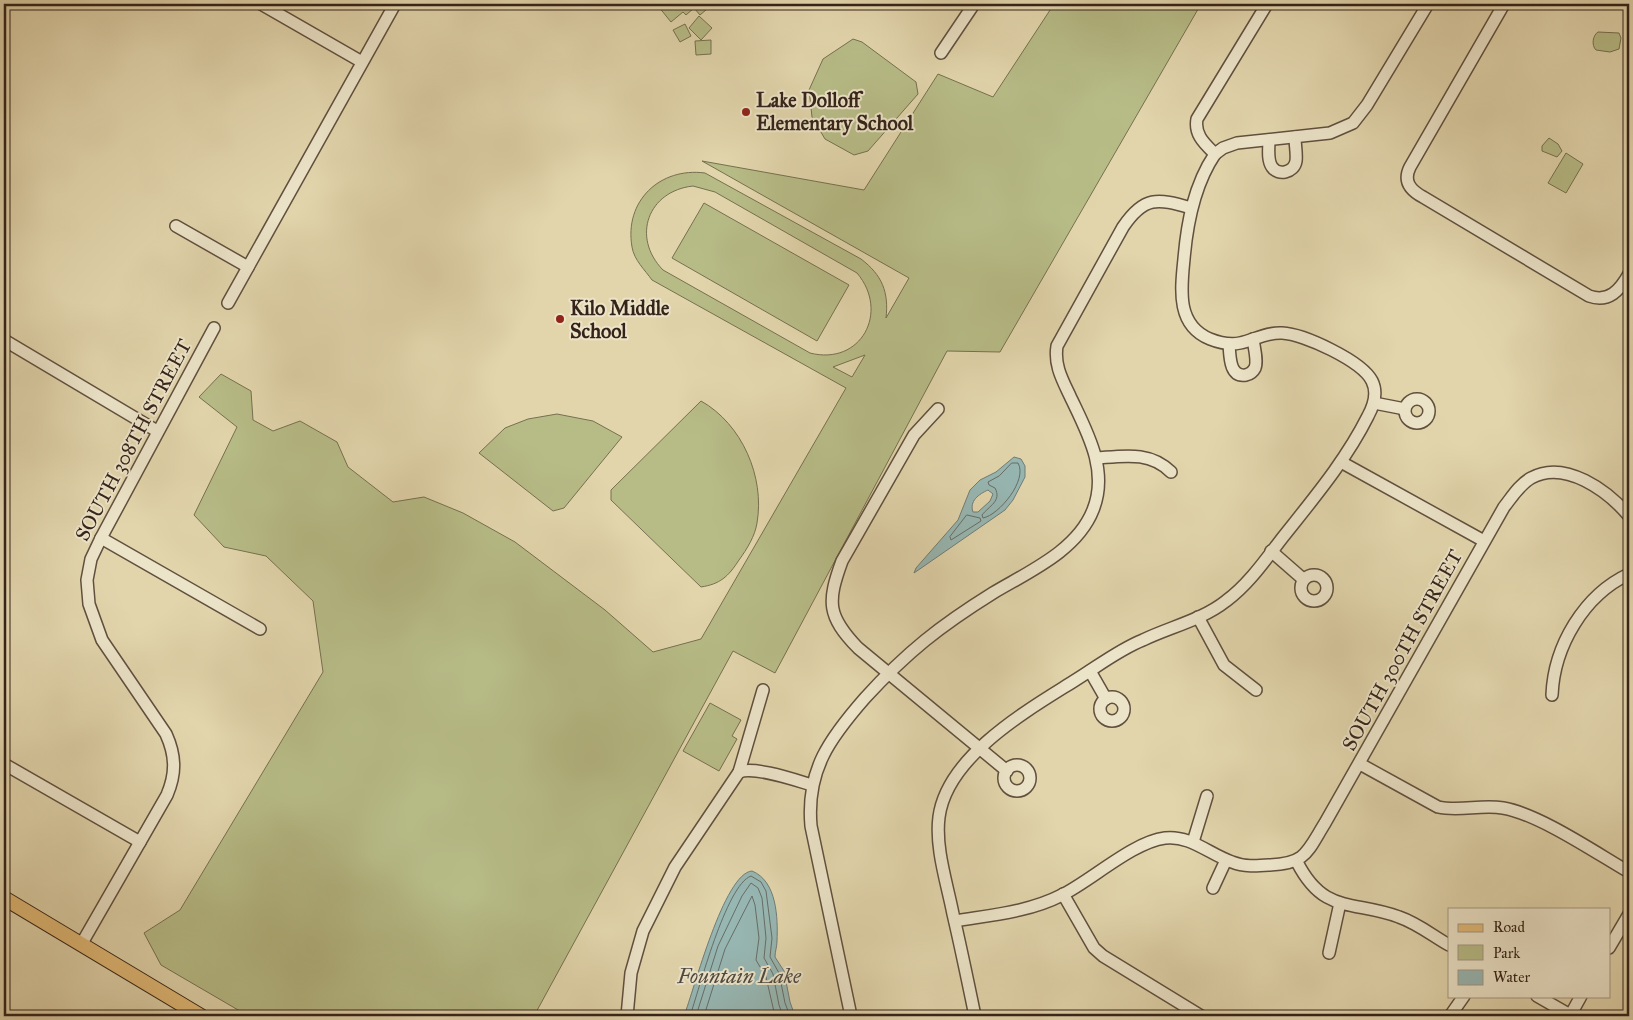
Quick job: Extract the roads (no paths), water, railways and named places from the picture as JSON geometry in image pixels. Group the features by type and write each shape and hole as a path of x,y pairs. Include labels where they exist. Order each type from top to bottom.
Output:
{"main road":[{"path":"4,898 201,1016"}],"street":[{"path":"260,4 362,62"},
{"path":"228,303 395,4"},
{"path":"941,54 974,4"},
{"path":"1215,154 1200,137 1197,129 1197,119 1267,4"},
{"path":"975,1016 941,853 939,816 950,788 980,749 1010,722 1142,640 1214,610 1235,594 1271,552 1341,462 1364,425 1374,403 1375,390 1370,377 1360,368 1326,348 1285,333 1266,335 1253,340 1229,344 1214,341 1198,332 1188,321 1183,309 1181,290 1186,236 1191,208 1215,154 1223,148 1237,143 1314,136 1344,128 1360,115 1428,4"},
{"path":"1504,4 1408,170 1406,179 1410,188 1571,287 1598,298 1607,297 1617,291 1629,274"},
{"path":"1269,140 1270,164 1276,171 1284,172 1292,168 1296,161 1295,137"},
{"path":"851,1016 811,826 809,804 812,784 820,761 829,743 887,674 932,633 1053,556 1076,537 1089,519 1096,502 1100,478 1097,458 1058,367 1057,346 1062,333 1123,227 1135,211 1147,202 1155,200 1191,208"},
{"path":"176,226 248,267"},
{"name":"SOUTH 308TH STREET","path":"82,943 167,796 172,782 174,762 166,734 102,640 93,619 89,604 87,580 91,559 100,538 214,328"},
{"path":"4,340 157,431"},
{"path":"1229,344 1232,368 1237,374 1245,375 1252,372 1256,365 1253,340"},
{"path":"1374,403 1405,409"},
{"path":"938,409 920,426 842,561 831,596 831,609 844,633 887,674 1007,771"},
{"path":"1097,458 1145,457 1159,462 1171,472"},
{"path":"1341,462 1484,541"},
{"name":"SOUTH 300TH STREET","path":"1297,862 1310,848 1360,764 1504,507 1523,483 1531,478 1551,473 1570,476 1590,484 1607,495 1629,516"},
{"path":"100,538 260,630"},
{"path":"1271,552 1304,579"},
{"path":"1552,695 1554,677 1561,653 1584,610 1604,588 1629,574"},
{"path":"1198,617 1224,665 1256,690"},
{"path":"1090,671 1106,699"},
{"path":"627,1016 633,962 650,915 675,867 739,772 763,690"},
{"path":"4,764 140,842"},
{"path":"1360,764 1438,807 1451,809 1495,807 1528,816 1629,872"},
{"path":"739,772 751,771 812,784"},
{"path":"1193,842 1207,796"},
{"path":"955,921 1036,906 1063,894 1152,841 1169,838 1193,842 1226,860 1247,866 1297,862 1313,886 1325,896 1340,904 1401,917 1448,944"},
{"path":"1213,888 1226,860"},
{"path":"1063,894 1094,948 1102,956 1201,1016"},
{"path":"1329,953 1340,904"},
{"path":"1610,946 1629,914"},
{"path":"1450,1016 1463,998"},
{"path":"1540,998 1571,1016 1580,998"}],"water":[{"path":"1014,457 1021,459 1025,466 1025,477 1013,500 1005,510 914,573 916,568 958,520 970,490 980,480 996,472","holes":["988,490 993,494 990,501 978,512 973,512 972,504 978,496"]},
{"name":"Fountain Lake","path":"752,871 767,883 774,901 777,932 775,957 784,971 790,1002 795,1016 684,1016 711,934 721,911 731,891 741,877"}],"place":[{"name":"Lake Dolloff Elementary School","path":"746,112"},
{"name":"Kilo Middle School","path":"560,319"}]}
